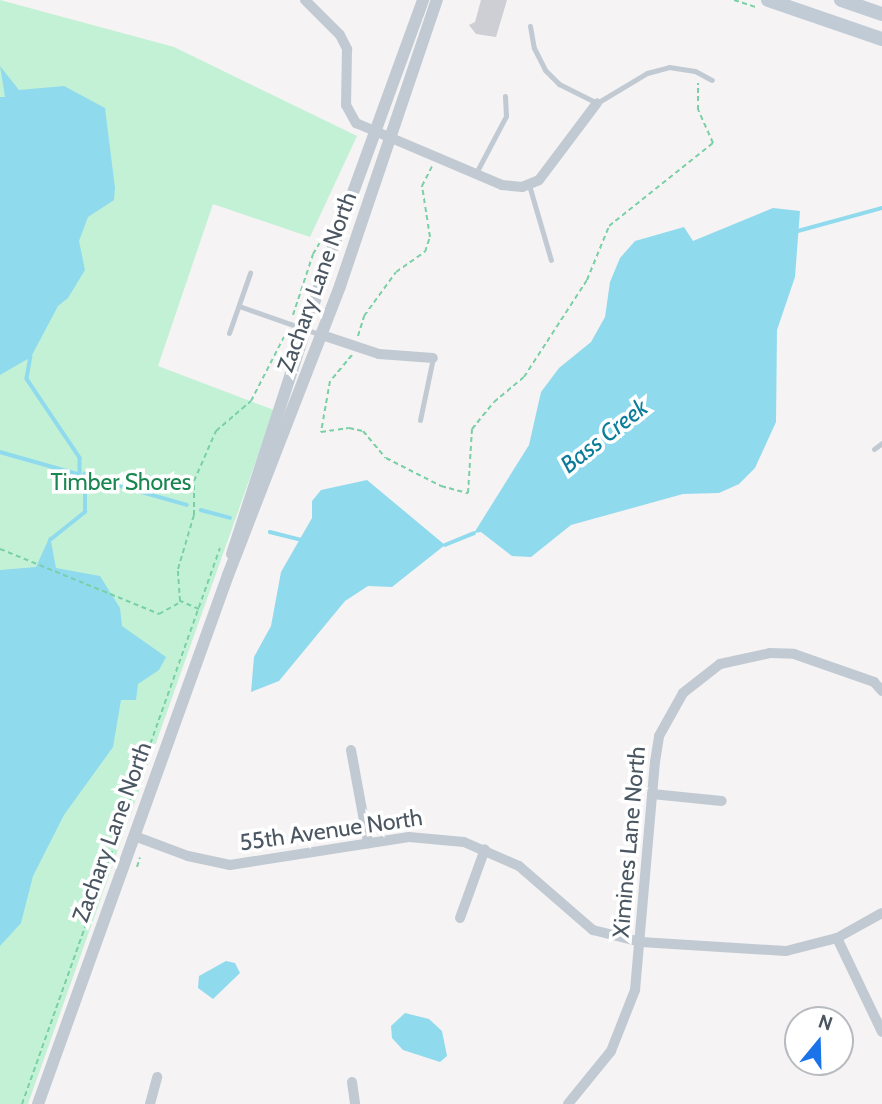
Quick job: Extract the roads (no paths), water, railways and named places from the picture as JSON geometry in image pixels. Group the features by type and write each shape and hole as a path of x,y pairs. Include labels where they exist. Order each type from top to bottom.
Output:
{"main road":[{"path":"768,0 882,39"},
{"path":"841,0 882,14"}],"street":[{"path":"305,0 341,35 347,49 346,105 350,118 375,133 513,187 529,185 547,171 597,103"},
{"name":"Zachary Lane North","path":"38,1104 99,930 137,836 228,575 305,331 423,0"},
{"name":"Zachary Lane North","path":"228,575 322,335 437,0"},
{"path":"322,335 379,354 433,358"},
{"name":"Ximines Lane North","path":"568,1104 611,1051 635,990 659,736 670,712 692,683 720,664 746,655 794,654 874,682 882,691"},
{"path":"351,750 368,843"},
{"path":"652,794 722,801"},
{"name":"55th Avenue North","path":"137,836 188,856 230,865 368,843 437,837 485,849 542,882 593,930 641,942 762,952 837,938 882,913"},
{"path":"460,918 485,849"},
{"path":"837,938 882,1032"},
{"path":"150,1104 158,1077"},
{"path":"352,1082 355,1104"}],"lane":[{"path":"530,26 534,48 545,70 559,84 597,103 647,74 669,66 695,71 712,80"},
{"path":"476,173 506,116 505,96"},
{"path":"529,185 551,260"},
{"path":"229,333 250,273"},
{"path":"239,306 322,335"},
{"path":"420,420 433,358"},
{"path":"874,449 882,443"}],"water":[{"path":"0,66 19,90 64,86 105,108 115,188 114,200 88,217 79,241 85,270 68,298 58,306 31,357 0,375 0,97 5,97"},
{"path":"773,208 800,211 795,277 777,330 776,422 755,468 739,484 719,493 683,494 571,525 531,557 512,556 481,532 474,533 529,445 541,392 559,368 591,342 605,317 610,282 620,258 635,241 684,227 693,241"},
{"path":"367,480 445,545 392,587 368,586 345,601 279,681 251,692 254,657 271,626 281,572 312,518 312,501 321,490"},
{"path":"50,536 56,568 100,576 120,608 122,626 166,657 159,670 138,684 136,700 121,700 113,747 64,815 33,876 21,923 0,946 0,570 36,567"},
{"path":"226,961 235,963 240,973 213,999 198,988 199,976"},
{"path":"405,1013 429,1019 442,1031 447,1056 440,1062 403,1050 392,1038 391,1026"}],"waterway":[{"name":"Bass Creek","path":"798,231 882,208"},
{"path":"31,356 27,379 80,458 80,472"},
{"name":"Bass Creek","path":"0,452 187,505"},
{"path":"50,540 85,512 85,474"},
{"name":"Bass Creek","path":"201,510 230,518"},
{"name":"Bass Creek","path":"270,532 302,540"},
{"name":"Bass Creek","path":"445,545 474,533"}],"park label":[{"name":"Timber Shores","path":"121,482"}]}
